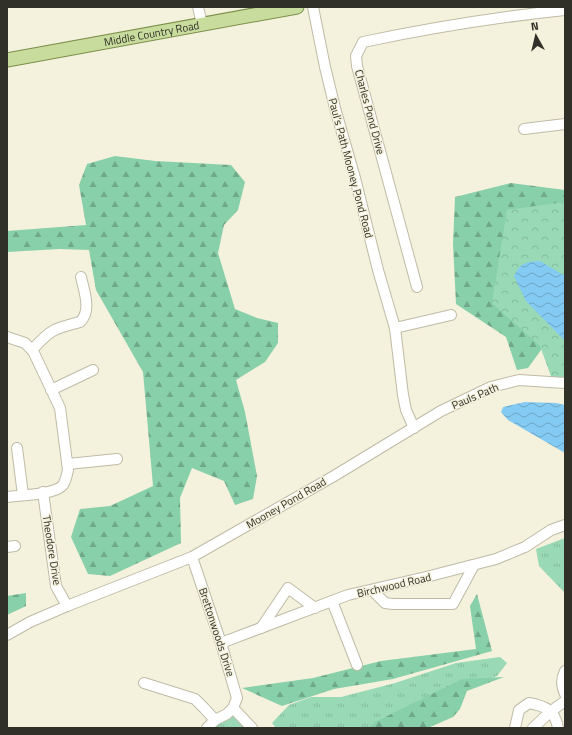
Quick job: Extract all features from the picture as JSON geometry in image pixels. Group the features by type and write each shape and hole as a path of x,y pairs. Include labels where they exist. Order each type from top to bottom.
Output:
{"main road":[{"name":"Middle Country Road","path":"7,60 297,7"}],"street":[{"path":"198,7 202,24"},
{"name":"Paul's Path Mooney Pond Road","path":"313,7 335,108 395,328"},
{"name":"Charles Pond Drive","path":"417,287 357,66 356,56 363,42 510,16 565,10"},
{"path":"524,129 565,124"},
{"path":"32,350 52,330 83,320 87,310 81,277"},
{"path":"414,428 406,410 403,395 395,328 452,315"},
{"path":"7,338 25,343 32,350 52,390 61,414 68,464 67,476 63,485 54,491 7,497"},
{"path":"52,390 93,370"},
{"name":"Pauls Path","path":"414,428 441,411 491,387 519,380 565,383"},
{"name":"Mooney Pond Road","path":"7,635 30,622 67,606 192,557 334,476 414,428"},
{"path":"17,448 23,495"},
{"path":"68,464 117,459"},
{"name":"Theodore Drive","path":"43,492 56,586 67,606"},
{"name":"Birchwood Road","path":"221,643 348,595 474,565 496,558 525,547 551,530 565,525"},
{"name":"Brettonwoods Drive","path":"192,557 221,643 237,698 233,708"},
{"path":"372,590 385,603 453,604 474,565"},
{"path":"261,628 288,588 315,608"},
{"path":"332,601 357,665"},
{"path":"565,671 562,678 563,690 565,694"},
{"path":"144,683 195,699 215,720"},
{"path":"533,728 550,712 565,701"},
{"path":"514,728 519,710 528,703 543,706 556,719 558,728"},
{"path":"207,728 215,720 227,714 233,708 252,728"}],"green space":[{"path":"115,156 155,161 231,165 245,182 238,210 224,225 218,253 235,309 257,318 278,323 278,343 265,362 236,380 245,412 257,476 253,499 235,505 224,481 192,468 180,498 181,543 110,576 88,574 71,537 80,509 110,506 153,486 143,372 96,290 89,250 60,249 7,252 7,231 86,225 79,185 87,164"},
{"path":"511,183 565,190 565,276 544,346 528,368 517,370 506,337 456,304 453,244 455,197"},
{"path":"565,202 565,381 552,379 540,346 492,303 507,210"},
{"path":"565,538 565,593 539,566 536,549"},
{"path":"26,593 26,606 7,615 7,596"},
{"path":"477,594 492,651 393,679 334,689 282,706 242,688 313,678 381,661 476,649 470,606"},
{"path":"500,657 507,663 497,676 446,695 380,728 276,728 272,723 289,705 311,697 341,697 395,683 456,663"},
{"path":"504,677 467,691 460,709 453,717 428,728 369,728 375,722 462,679"},
{"path":"233,708 245,728 207,728"}],"water":[{"path":"540,261 565,276 564,340 526,301 514,276 522,265"},
{"path":"525,402 556,403 565,405 565,453 508,420 501,412 503,407"}]}
